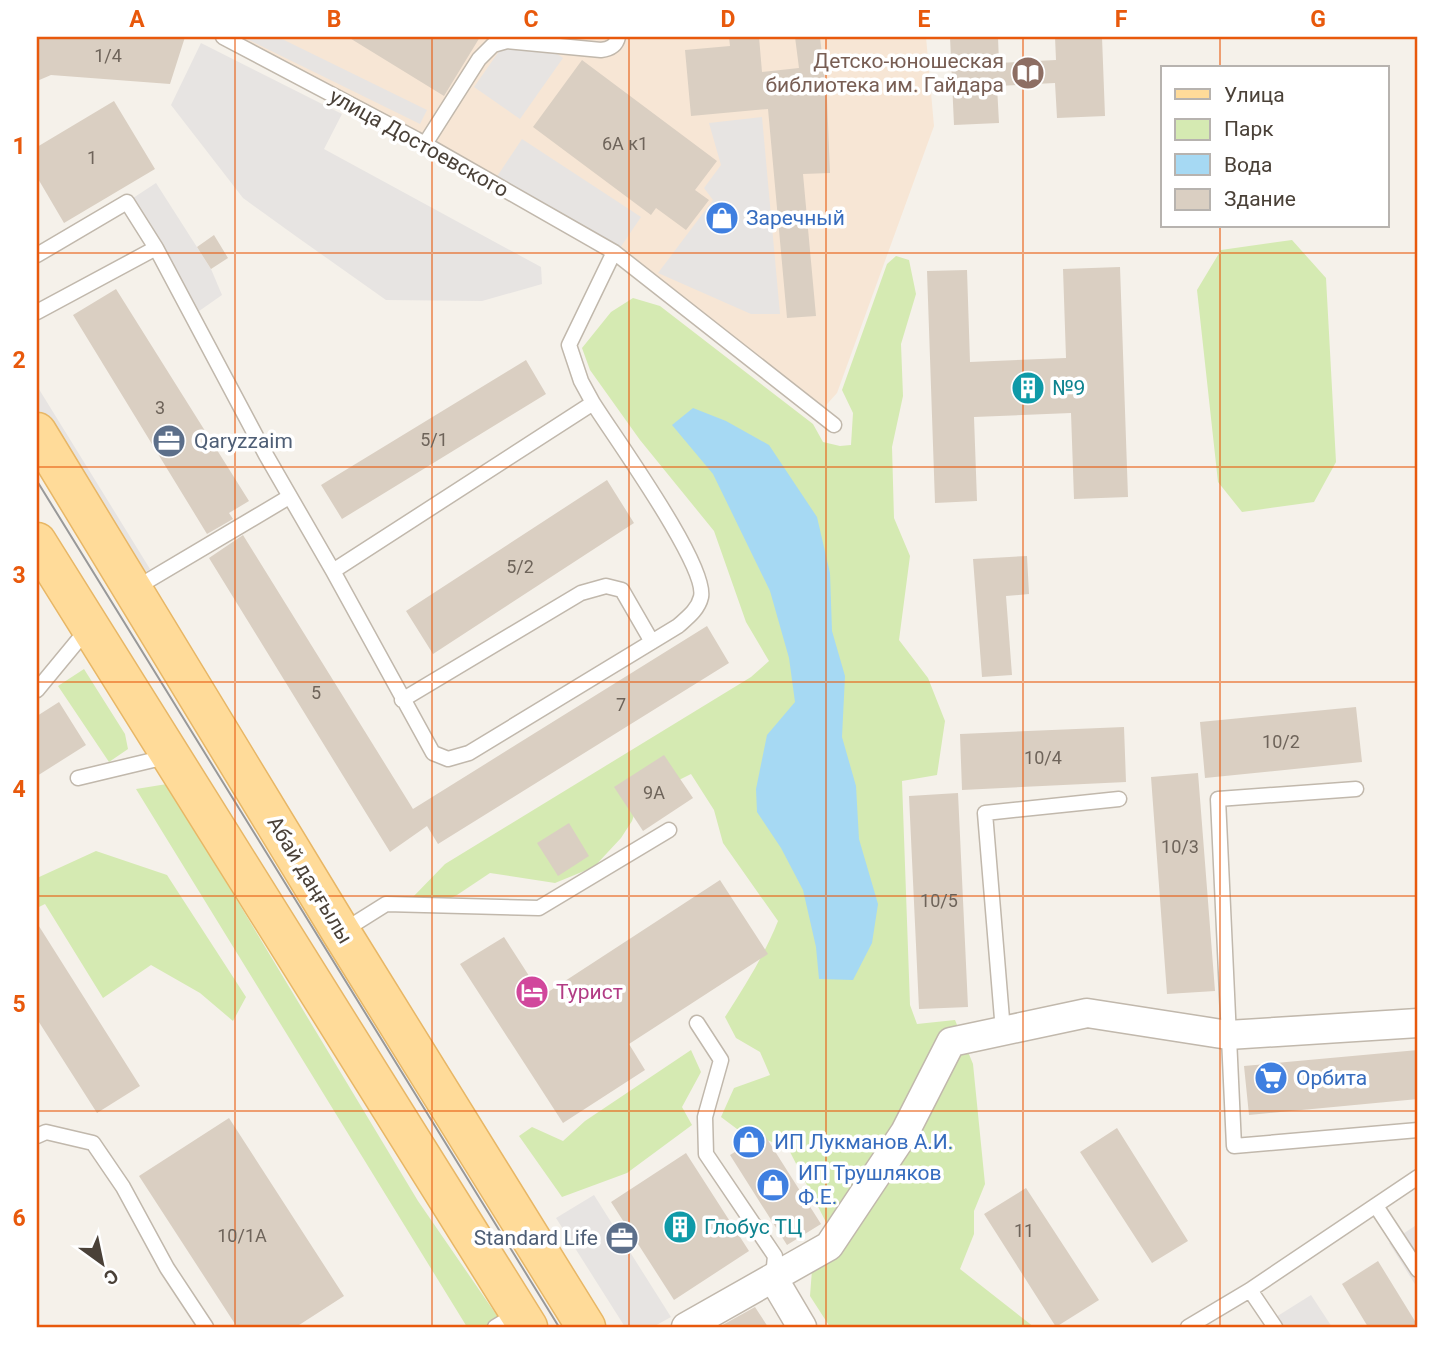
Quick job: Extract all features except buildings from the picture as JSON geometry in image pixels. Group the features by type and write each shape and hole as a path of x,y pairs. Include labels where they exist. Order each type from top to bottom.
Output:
{"main road":[{"name":"Абай даңғылы","path":"37,432 341,932 586,1327"},
{"path":"37,542 171,756 514,1322"}],"street":[{"path":"686,1327 829,1246 905,1132 951,1042 1087,1013 1228,1035 1418,1023"},
{"path":"773,1278 803,1327"}],"lane":[{"name":"улица Достоевского","path":"223,37 425,144 614,252 834,425"},
{"path":"425,144 478,59 493,45 507,41 601,50 610,49 616,44 618,37"},
{"path":"37,255 127,202 156,248 289,497 333,571 402,700 433,753 448,759 469,753 652,642 693,614 702,596 697,572 672,525 593,403 581,381 569,345 614,252"},
{"path":"37,312 156,248"},
{"path":"333,571 593,403"},
{"path":"133,590 289,497"},
{"path":"402,700 581,593 606,586 622,590 652,642"},
{"path":"37,690 90,626"},
{"path":"78,779 171,756"},
{"path":"1356,789 1219,799 1234,1146 1418,1129"},
{"path":"1003,1031 985,813 1119,799"},
{"path":"341,932 386,904 539,908 669,830"},
{"path":"697,1024 721,1060 705,1117 706,1154 775,1256 773,1278"},
{"path":"37,1136 46,1132 93,1143 123,1187 167,1268 206,1327"},
{"path":"1188,1327 1250,1290 1418,1177"},
{"path":"1376,1206 1418,1270"},
{"path":"1250,1290 1275,1327"}],"shaded area":[{"name":"Заречный","path":"220,37 926,37 934,126 837,393 820,412 675,293"},
{"path":"243,37 278,37 427,110 420,124"},
{"path":"509,37 533,37 563,58 520,119 474,87"},
{"path":"201,43 342,114 324,149 541,267 542,284 482,301 386,300 243,198 171,105"},
{"path":"762,117 780,314 751,314 658,273 713,200 704,188 721,165 709,123"},
{"path":"522,139 641,217 614,257 496,178"},
{"path":"156,183 211,269 222,295 192,316 127,202"},
{"path":"37,386 150,569 129,583 37,432"},
{"path":"594,1195 671,1317 653,1327 625,1327 556,1218"},
{"path":"1418,1224 1418,1289 1389,1243"},
{"path":"1311,1295 1332,1327 1267,1327 1265,1324"}],"green space":[{"path":"1292,240 1326,278 1336,462 1314,502 1242,512 1218,482 1197,290 1221,250"},
{"path":"896,256 909,260 916,294 901,344 903,396 892,447 894,518 910,556 899,640 928,678 945,721 937,775 902,781 910,1005 917,1024 955,1020 973,1064 985,1184 974,1211 974,1234 960,1269 1034,1327 830,1327 810,1296 812,1270 830,1230 788,1148 737,1129 721,1117 734,1088 770,1075 760,1052 736,1038 725,1017 760,959 778,921 723,843 714,810 691,774 639,800 632,821 621,838 594,867 555,883 490,873 457,895 424,911 412,898 445,864 751,677 769,661 746,622 714,531 640,440 590,370 582,348 611,312 633,298 660,306 813,424 823,442 840,446 851,445 853,413 842,390 887,264"},
{"path":"84,669 125,734 128,749 109,762 58,686"},
{"path":"167,784 418,1201 502,1323 495,1327 467,1327 136,789"},
{"path":"96,851 167,875 246,997 233,1021 200,993 151,965 103,998 45,904 37,908 37,878"},
{"path":"691,1050 701,1072 682,1107 692,1125 627,1173 562,1197 519,1136 532,1127 563,1141 585,1121"}],"water":[{"path":"693,408 726,421 769,445 817,517 830,573 832,631 845,676 842,737 856,786 859,839 878,904 872,943 853,980 819,979 816,947 803,890 781,848 757,812 756,789 767,735 795,702 789,658 770,591 713,474 672,425"}],"tram line":[{"path":"37,481 559,1327"}],"place":[{"name":"Детско-юношеская библиотека им. Гайдара","path":"1028,73"},
{"name":"Заречный","path":"722,218"},
{"name":"№9","path":"1028,388"},
{"name":"Qaryzzaim","path":"169,441"},
{"name":"Турист","path":"532,992"},
{"name":"Орбита","path":"1271,1078"},
{"name":"ИП Лукманов А.И.","path":"749,1142"},
{"name":"ИП Трушляков Ф.Е.","path":"773,1185"},
{"name":"Глобус ТЦ","path":"680,1227"},
{"name":"Standard Life","path":"622,1238"}]}
